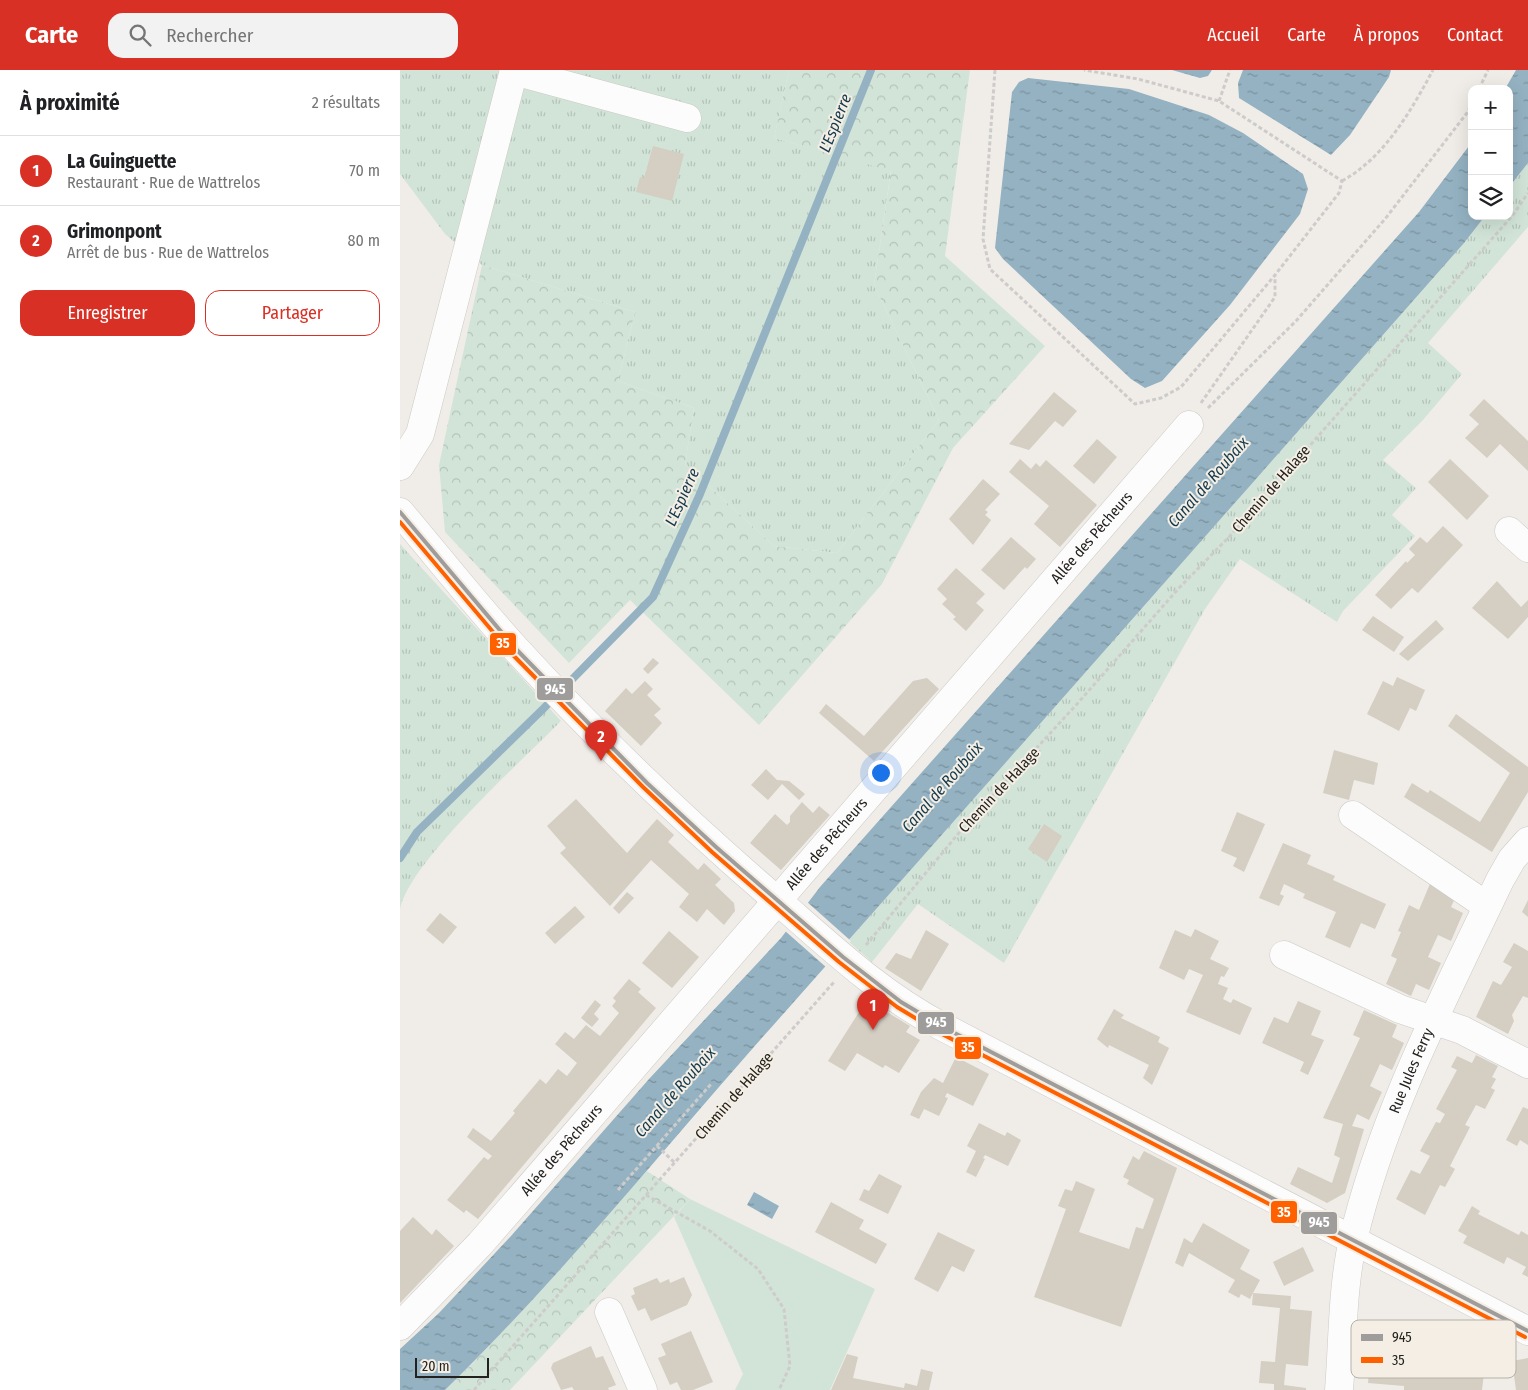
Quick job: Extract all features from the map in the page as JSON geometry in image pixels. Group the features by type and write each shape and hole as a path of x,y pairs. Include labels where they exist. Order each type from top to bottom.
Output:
{"street":[{"path":"400,466 420,434 514,70 687,118"},
{"name":"Allée des Pêcheurs","path":"400,1326 495,1227 781,904 1189,425"},
{"path":"404,517 477,605 542,677 574,709 781,904 890,996 918,1013 1507,1320"},
{"path":"1353,816 1487,906"},
{"name":"Rue Jules Ferry","path":"1339,1390 1345,1309 1353,1241 1384,1135 1487,906 1512,859 1528,841"},
{"path":"1284,955 1400,1009 1462,1030 1528,1064"},
{"path":"609,1312 643,1390"},
{"path":"1516,1325 1528,1331"}],"path":[{"path":"995,70 983,239 990,269 1135,404 1161,398 1181,387 1275,275 1339,193 1342,181 1361,170 1401,125 1433,70"},
{"path":"1084,70 1138,79 1219,101 1342,181"},
{"path":"1219,101 1230,70"},
{"path":"1481,85 1488,70"},
{"path":"1189,425 1216,401 1303,314 1385,219 1468,111"},
{"name":"Chemin de Halage","path":"474,1390 850,964 963,828 1077,704 1179,588 1230,536 1513,215 1528,193"},
{"path":"1189,425 1203,399 1244,344 1276,296 1275,275"},
{"path":"618,1190 711,1084"},
{"path":"657,1146 675,1163"},
{"path":"646,1195 710,1231 758,1269 784,1309 790,1366 779,1390"}],"green space":[{"path":"400,70 789,70 774,138 891,170 874,285 939,420 837,553 774,546 685,464 694,408 618,381 635,312 482,265 445,234 400,174"},
{"path":"789,70 970,70 945,256 1045,346 953,448 882,584 759,725 630,600 569,663 445,532 439,465 482,265 635,312 618,381 694,408 685,464 774,546 837,553 939,420 874,285 891,171 774,138"},
{"path":"1528,163 1528,227 1428,343 1462,374 1423,420 1383,460 1416,488 1392,515 1415,536 1343,611 1337,622 1240,559 1205,609 1004,963 918,904 872,962 848,941 1481,220 1513,220 1513,182"},
{"path":"400,544 561,721 496,785 445,840 423,866 408,890 400,910"},
{"path":"647,1171 690,1199 510,1390 445,1390 473,1363"},
{"path":"690,1199 875,1289 830,1390 735,1390 743,1374 674,1217"}],"water":[{"path":"1172,70 1212,70 1208,76 1200,78"},
{"path":"1243,70 1391,70 1389,77 1350,135 1331,155 1239,98 1238,83"},
{"path":"1516,70 1528,70 1528,163 1513,182 1513,85 1507,85"},
{"path":"1028,78 1129,89 1209,115 1243,133 1303,174 1308,189 1300,214 1230,305 1162,381 1145,388 1131,379 1003,259 995,248 1012,92 1019,82"},
{"name":"Canal de Roubaix","path":"1468,147 1468,220 1482,220 1464,243 533,1299 445,1390 400,1390 400,1349 439,1313 511,1236 649,1079 781,938 820,887 1419,212"},
{"path":"754,1192 779,1206 772,1219 747,1205"}],"pier":[{"path":"806,901 851,941 827,968 784,930"}],"building":[{"path":"653,146 684,154 672,201 636,192 640,177 644,178"},
{"path":"1054,392 1077,411 1063,427 1055,421 1029,450 1009,444"},
{"path":"1484,399 1528,441 1528,471 1500,444 1487,458 1465,438 1479,424 1469,415"},
{"path":"1097,439 1117,457 1094,484 1073,466"},
{"path":"1020,459 1031,469 1036,463 1040,467 1046,460 1097,505 1060,547 1034,524 1049,506 1009,472"},
{"path":"1450,459 1489,496 1467,520 1428,482"},
{"path":"983,479 1000,494 985,510 988,512 985,515 991,520 973,545 949,519"},
{"path":"1443,526 1463,545 1418,593 1412,588 1391,609 1375,595 1406,561 1407,563 1415,555 1409,549 1420,537 1427,543"},
{"path":"1011,537 1036,559 1027,569 1025,567 1004,590 981,570"},
{"path":"956,568 985,594 976,603 984,610 966,631 953,619 956,617 942,604 947,599 937,589"},
{"path":"1497,581 1521,607 1528,600 1528,617 1508,639 1472,608"},
{"path":"1373,616 1404,637 1394,652 1362,630"},
{"path":"1436,620 1444,629 1408,661 1399,654"},
{"path":"653,658 659,663 648,674 643,669"},
{"path":"1397,677 1425,690 1416,711 1410,708 1399,731 1367,714 1383,681 1393,686"},
{"path":"927,678 939,689 874,761 819,713 826,704 864,736 913,681"},
{"path":"645,681 653,689 647,695 661,709 654,715 662,723 641,746 605,711 626,688 632,694"},
{"path":"1456,714 1528,767 1528,792 1492,852 1404,797 1412,783 1428,793 1430,790 1480,822 1510,773 1448,726"},
{"path":"1334,750 1378,763 1374,785 1354,780 1349,800 1323,793"},
{"path":"766,769 777,780 789,781 805,794 799,800 782,784 768,800 751,785"},
{"path":"576,799 627,853 657,819 674,835 668,842 698,870 704,863 721,879 715,885 734,903 735,911 724,925 707,909 697,922 679,907 689,894 651,860 610,906 560,853 566,848 547,826"},
{"path":"802,802 813,813 819,806 830,815 781,870 750,843 775,814 787,825 790,822 790,816"},
{"path":"1237,812 1265,824 1244,872 1233,866 1237,858 1221,851"},
{"path":"1044,824 1062,836 1047,862 1028,849"},
{"path":"1283,843 1311,855 1307,864 1335,876 1333,880 1386,904 1375,929 1361,923 1350,948 1325,937 1336,912 1303,898 1305,894 1284,884 1280,894 1284,896 1279,906 1259,898"},
{"path":"1432,879 1457,894 1451,907 1463,913 1451,941 1438,935 1428,957 1441,963 1429,990 1416,984 1411,996 1386,984 1397,959 1391,956 1401,932 1398,931 1409,905 1419,910"},
{"path":"627,892 634,898 619,914 613,908"},
{"path":"1528,900 1528,917 1522,912"},
{"path":"575,906 585,917 555,944 545,933"},
{"path":"440,913 457,927 443,944 426,930"},
{"path":"1195,929 1219,941 1210,959 1229,968 1224,977 1221,976 1218,984 1228,988 1223,999 1231,1003 1233,999 1252,1008 1240,1035 1186,1012 1203,975 1189,969 1184,980 1159,968 1175,930 1191,937"},
{"path":"926,930 949,944 921,991 885,968 896,953 911,959"},
{"path":"669,931 699,957 672,988 642,963"},
{"path":"1514,943 1528,951 1528,998 1523,996 1512,1015 1514,1021 1508,1034 1476,1017 1493,981 1501,985 1512,967 1503,962"},
{"path":"629,979 641,989 638,992 656,1008 478,1219 466,1210 464,1213 447,1200 484,1157 488,1160 492,1156 467,1137 473,1128 491,1141 540,1079 546,1084 558,1069 567,1076 577,1063 555,1044 565,1032 574,1039 586,1025 600,1036 619,1013 612,1006 616,1001 613,998"},
{"path":"595,1000 601,1005 594,1014 599,1019 592,1027 581,1018"},
{"path":"866,1001 910,1026 906,1032 920,1040 899,1073 885,1065 883,1068 857,1053 845,1071 828,1061"},
{"path":"1298,1001 1321,1011 1311,1035 1324,1040 1308,1075 1300,1071 1304,1062 1262,1043 1274,1017 1288,1023"},
{"path":"1114,1009 1124,1015 1121,1018 1160,1037 1158,1042 1169,1048 1152,1085 1143,1078 1149,1065 1109,1045 1108,1048 1097,1039"},
{"path":"1364,1010 1397,1025 1392,1037 1404,1043 1392,1070 1380,1064 1370,1086 1382,1092 1369,1120 1357,1114 1352,1126 1364,1129 1345,1193 1327,1203 1290,1184 1298,1167 1332,1183 1340,1158 1334,1155 1343,1124 1323,1118 1360,1038 1353,1035"},
{"path":"1476,1055 1498,1066 1492,1077 1496,1079 1491,1088 1495,1090 1485,1109 1476,1105 1465,1125 1470,1127 1450,1166 1455,1169 1445,1187 1440,1185 1425,1215 1396,1199 1411,1170 1420,1174 1430,1156 1420,1151 1436,1122 1440,1123 1445,1114 1436,1109 1457,1070 1451,1067 1457,1056 1472,1063"},
{"path":"956,1057 989,1074 973,1106 947,1093 945,1097 948,1098 939,1116 924,1109 919,1119 910,1115 921,1092 934,1078 943,1083"},
{"path":"1523,1107 1528,1109 1528,1145 1520,1140 1517,1146 1506,1140"},
{"path":"979,1123 1005,1136 1007,1132 1021,1140 1008,1166 985,1155 983,1158 985,1159 976,1177 966,1172 976,1151 967,1146"},
{"path":"1144,1151 1177,1168 1121,1327 1034,1297 1066,1209 1058,1206 1065,1189 1072,1191 1076,1181 1095,1189 1079,1232 1129,1249 1136,1227 1143,1229 1154,1199 1127,1184 1129,1180 1123,1177 1133,1156 1139,1160"},
{"path":"879,1174 902,1186 888,1214 859,1200 864,1189 869,1191"},
{"path":"831,1202 864,1220 859,1229 887,1244 876,1264 815,1232"},
{"path":"1472,1206 1480,1211 1478,1214 1519,1235 1521,1231 1528,1235 1528,1277 1522,1274 1526,1267 1507,1257 1504,1264 1463,1243 1467,1236 1458,1231"},
{"path":"413,1217 432,1235 436,1229 454,1246 400,1303 400,1231"},
{"path":"1203,1223 1250,1250 1240,1269 1260,1280 1250,1299 1241,1294 1239,1298 1228,1292 1235,1280 1189,1253 1183,1267 1175,1263 1184,1238 1192,1243"},
{"path":"938,1232 975,1250 964,1272 952,1266 938,1292 914,1279"},
{"path":"1303,1247 1314,1271 1284,1286 1273,1262"},
{"path":"684,1277 692,1295 687,1305 651,1321 645,1308 638,1311 631,1296 635,1294 633,1288 657,1278 660,1283 669,1279 670,1283"},
{"path":"1253,1293 1291,1296 1290,1309 1312,1311 1308,1366 1286,1364 1284,1385 1306,1388 1306,1390 1274,1390 1274,1384 1259,1383 1261,1361 1275,1362 1280,1308 1252,1305"},
{"path":"691,1331 713,1382 693,1390 681,1390 677,1382 670,1385 658,1358 666,1355 661,1344"},
{"path":"591,1346 596,1358 603,1356 616,1385 608,1388 609,1390 574,1390 572,1387 561,1390 551,1368 553,1363"},
{"path":"847,1354 858,1357 853,1378 904,1388 905,1383 917,1386 921,1369 933,1372 929,1390 831,1390"},
{"path":"1528,1358 1528,1390 1516,1390 1514,1378 1516,1378 1516,1360"},
{"path":"1368,1378 1483,1378 1482,1390 1404,1390 1404,1386 1368,1383"}],"waterway":[{"name":"L'Espierre","path":"400,858 417,832 543,709 653,597 700,494 871,70"}],"transit line":[{"name":"945","path":"400,512 515,648 647,783 716,847 843,957 901,1002 943,1027 1507,1320"},
{"name":"35","path":"400,522 510,652 643,787 712,852 839,962 897,1007 940,1033 1492,1320"},
{"name":"945","path":"1516,1325 1528,1331"},
{"name":"35","path":"1516,1332 1525,1337"}],"place":[{"name":"Grimonpont","path":"601,761"},
{"name":"La Guinguette","path":"873,1030"}]}
